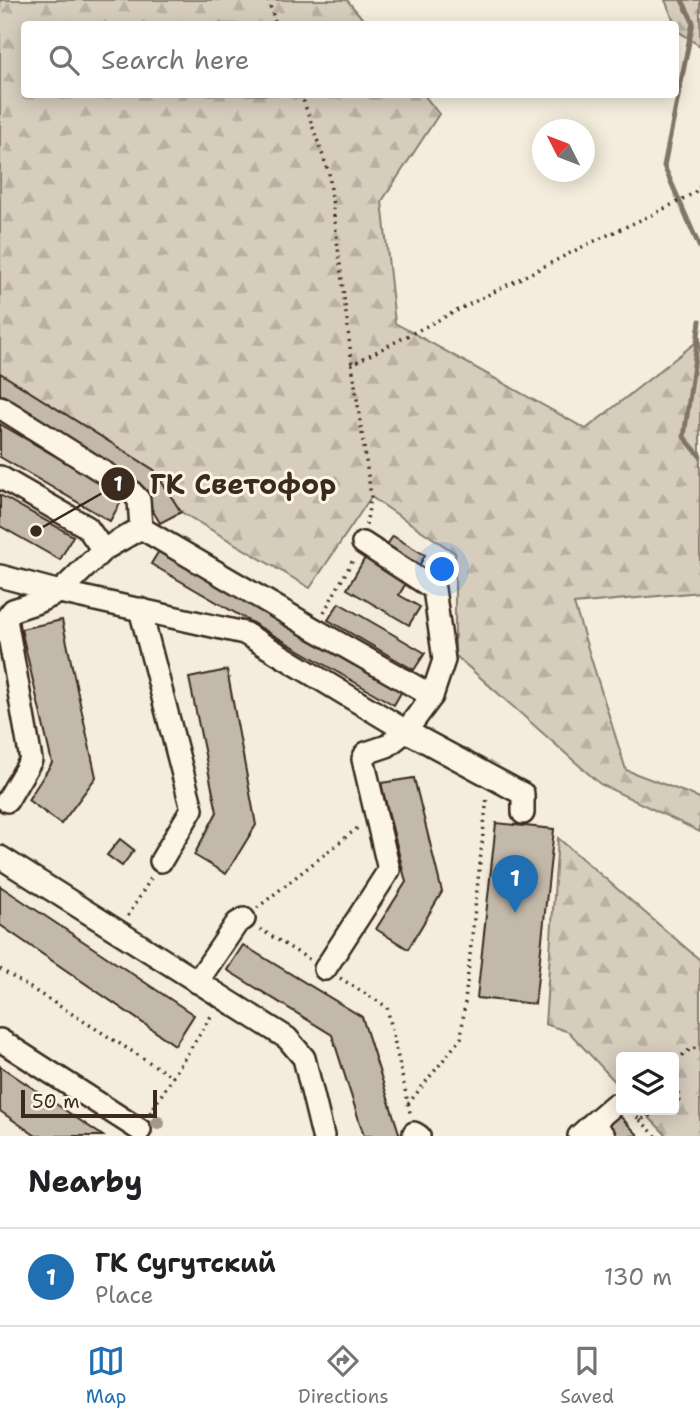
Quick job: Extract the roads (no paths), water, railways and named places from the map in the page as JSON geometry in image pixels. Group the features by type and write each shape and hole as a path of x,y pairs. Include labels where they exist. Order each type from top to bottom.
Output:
{"lane":[{"path":"0,407 127,487 139,500 141,527"},
{"path":"0,477 88,527 103,550"},
{"path":"7,802 31,760 6,619 13,610 60,592 103,550 141,527"},
{"path":"141,527 432,696"},
{"path":"325,969 389,870 363,759 366,753 387,746 406,731 432,696 444,660 434,589 363,542"},
{"path":"0,576 60,592 243,632 406,731 523,794 523,813"},
{"path":"140,609 192,809 161,861"},
{"path":"0,857 286,1038 304,1058 323,1136"},
{"path":"197,982 237,923 244,919"},
{"path":"0,1040 140,1130"},
{"path":"592,1132 616,1112"}],"waterway":[{"path":"679,92 693,22 682,0"},
{"path":"678,98 664,166 700,248"},
{"path":"700,321 684,437 700,456"}],"place":[{"name":"ГК Светофор","path":"36,531"},
{"name":"ГК Сугутский","path":"515,913"}]}
